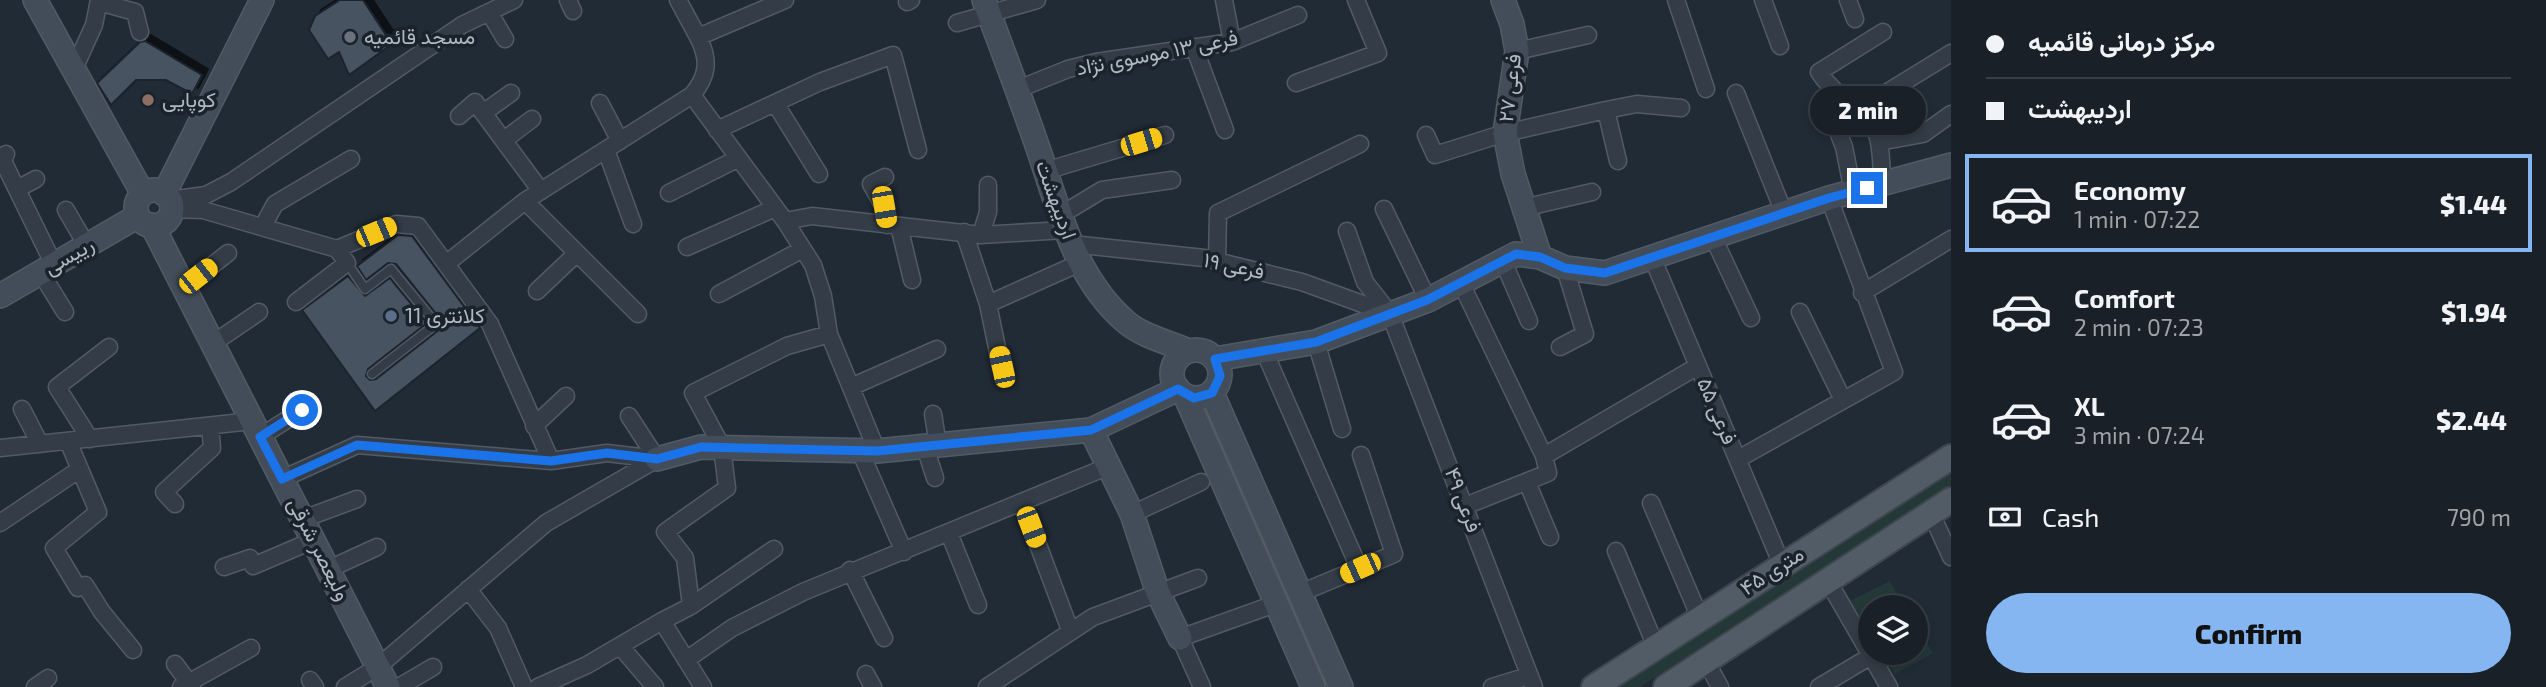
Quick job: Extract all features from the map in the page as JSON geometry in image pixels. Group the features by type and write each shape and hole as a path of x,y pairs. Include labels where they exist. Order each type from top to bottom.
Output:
{"main road":[{"name":"ولیعصر شرقی","path":"35,0 73,71 156,206 183,288 383,676"},
{"path":"156,206 262,0"},
{"name":"فرعی ۲۷","path":"1503,0 1512,24 1517,51 1505,133 1540,257"},
{"name":"اردیبهشت","path":"986,7 1069,238 1100,292 1128,324 1189,351 1199,350 1215,359 1316,342 1427,300 1516,254 1540,257 1565,268 1605,273 1829,198 1951,164"},
{"name":"رییسی","path":"0,296 156,206"},
{"path":"1128,324 1179,386 1194,398 1212,393"},
{"path":"1189,351 1175,363 1179,386 1313,687"},
{"path":"1215,359 1220,376 1212,393 1298,594 1342,687"},
{"path":"657,459 701,447 868,451 1091,430 1179,386"},
{"path":"1091,430 1132,514 1158,593 1180,638"},
{"name":"۴۵ متری","path":"1594,687 1951,457"},
{"name":"۴۵ متری","path":"1666,687 1941,506"}],"street":[{"path":"156,206 206,195 231,182 462,25 514,0"},
{"path":"446,264 525,201 692,95 702,83 707,68 705,52 678,0"},
{"path":"698,37 785,0"},
{"path":"957,23 986,7 1037,0"},
{"path":"1224,0 1232,42"},
{"path":"1296,83 1378,53 1356,0"},
{"path":"1676,0 1706,89"},
{"path":"1763,0 1780,46"},
{"path":"1848,0 1855,19"},
{"path":"73,71 94,25 99,1 135,12 140,32"},
{"path":"489,12 505,39"},
{"name":"فرعی ۱‍۳ موسوی نژاد","path":"1017,90 1068,69 1096,62 1232,42 1298,15"},
{"path":"1882,183 1876,128 1860,109 1832,92 1819,72 1883,32"},
{"path":"1517,51 1588,35"},
{"path":"1194,47 1225,130"},
{"path":"1860,109 1951,53"},
{"path":"717,130 775,103 893,55 918,150"},
{"path":"483,113 510,93"},
{"path":"1736,93 1784,213"},
{"path":"692,95 780,215 813,265 823,296 829,334 851,387 868,451 904,552"},
{"path":"459,116 475,102 541,191"},
{"path":"600,103 633,224"},
{"path":"775,103 819,174"},
{"path":"1426,135 1435,155 1505,133 1637,104 1681,108"},
{"path":"1606,110 1618,161"},
{"path":"1879,142 1923,134 1951,114"},
{"path":"504,140 532,119"},
{"path":"1835,124 1844,147 1853,192"},
{"path":"1045,171 1165,135"},
{"path":"1217,261 1218,213 1360,144"},
{"path":"6,154 3,161 17,189 65,312"},
{"path":"263,226 275,204 351,159"},
{"path":"669,193 737,159"},
{"path":"885,177 871,184 893,226 912,280"},
{"path":"17,189 36,179"},
{"path":"988,304 1069,238 1102,190 1172,180"},
{"path":"981,234 988,212 988,185"},
{"path":"1524,208 1592,192"},
{"path":"1738,459 1894,372 1862,293 1829,198"},
{"path":"525,201 638,314"},
{"path":"156,206 203,210 337,249 347,263 296,302"},
{"path":"1384,209 1427,300"},
{"path":"66,210 87,246"},
{"name":"فرعی ۱۹","path":"687,247 780,215 981,234 1069,238 1217,261 1302,282 1390,314"},
{"path":"337,249 396,224 418,226 490,324 551,461"},
{"name":"فرعی ۴۹","path":"1347,230 1365,282 1390,314 1531,682"},
{"path":"964,232 988,304 1002,367"},
{"path":"1713,237 1751,318"},
{"path":"1862,293 1951,239"},
{"path":"719,294 803,249"},
{"path":"183,288 228,253"},
{"path":"537,290 577,253"},
{"name":"فرعی ۵۵","path":"1652,257 1783,565"},
{"path":"1503,261 1530,321"},
{"path":"1560,347 1585,334 1565,268"},
{"path":"1461,283 1544,456 1548,473 1465,506"},
{"path":"212,344 259,312"},
{"path":"1800,312 1843,400"},
{"path":"691,606 685,558 665,532 727,488 722,447 692,393 787,346 829,334"},
{"path":"1316,342 1342,429"},
{"path":"90,439 57,387 109,347"},
{"path":"851,387 937,349"},
{"path":"1265,352 1360,568"},
{"path":"1544,456 1698,366"},
{"path":"534,426 566,396"},
{"path":"22,409 40,444"},
{"path":"0,448 210,426 256,429 302,410"},
{"path":"933,414 935,478"},
{"path":"629,415 657,459"},
{"path":"175,504 164,492 212,448 210,426"},
{"path":"68,441 99,512 54,548 78,588 85,585 102,612 133,650"},
{"path":"282,479 357,445 551,461 607,453 657,459"},
{"path":"1298,594 1394,554 1361,455"},
{"path":"345,687 383,676 468,589 546,523 657,459"},
{"path":"686,660 732,628 850,570 904,552 1110,466"},
{"path":"0,523 80,469"},
{"path":"1132,514 1201,482"},
{"path":"1527,482 1550,537"},
{"path":"303,519 357,499"},
{"path":"1022,502 1070,630"},
{"path":"1651,503 1700,618"},
{"path":"1941,506 1951,557"},
{"path":"949,533 978,605"},
{"path":"225,567 250,558 253,566 314,540"},
{"path":"329,569 377,548"},
{"path":"538,687 621,647 691,606 774,549"},
{"path":"1616,551 1656,647"},
{"path":"850,570 884,638"},
{"path":"987,687 1093,617 1198,578"},
{"path":"1828,581 1858,633"},
{"path":"468,589 498,628 524,687"},
{"path":"1202,687 1180,638 1275,604"},
{"path":"662,621 703,687"},
{"path":"621,647 655,687"},
{"path":"175,664 187,685 251,648"},
{"path":"1706,661 1720,687"},
{"path":"1819,687 1858,664"},
{"path":"1876,665 1889,687"},
{"path":"398,687 433,667"},
{"path":"1492,687 1531,682"}],"lane":[{"path":"347,263 365,289 391,269 436,324 372,374"}],"green space":[{"path":"1951,468 1951,485 1640,687 1611,687"},
{"path":"1890,581 1898,595 1862,595"},
{"path":"1858,597 1858,614 1850,601"},
{"path":"1889,665 1911,665 1895,674"}],"building":[{"name":"مسجد قائمیه","path":"340,0 363,0 392,44 349,75 339,52 328,59 309,30 315,16"},
{"path":"145,41 202,75 192,94 166,80 136,80 111,105 97,83 140,42"},
{"name":"کلانتری 11","path":"398,235 412,236 480,328 375,411 302,310 348,276 365,296 390,278 427,323 368,369 366,376 370,380 376,379 440,329 441,320 396,264 388,263 366,280 357,266"}],"place":[{"name":"مسجد قائمیه","path":"350,37"},
{"name":"کوپایی","path":"148,100"},
{"name":"کلانتری 11","path":"391,316"}],"route":[{"path":"302,410 260,437 282,479 346,447 357,445 551,461 607,453 657,459 701,447 877,451 1091,430 1178,389 1194,398 1212,393 1220,376 1215,359 1316,342 1427,300 1516,254 1540,257 1565,268 1605,273 1829,198 1867,188"}]}
